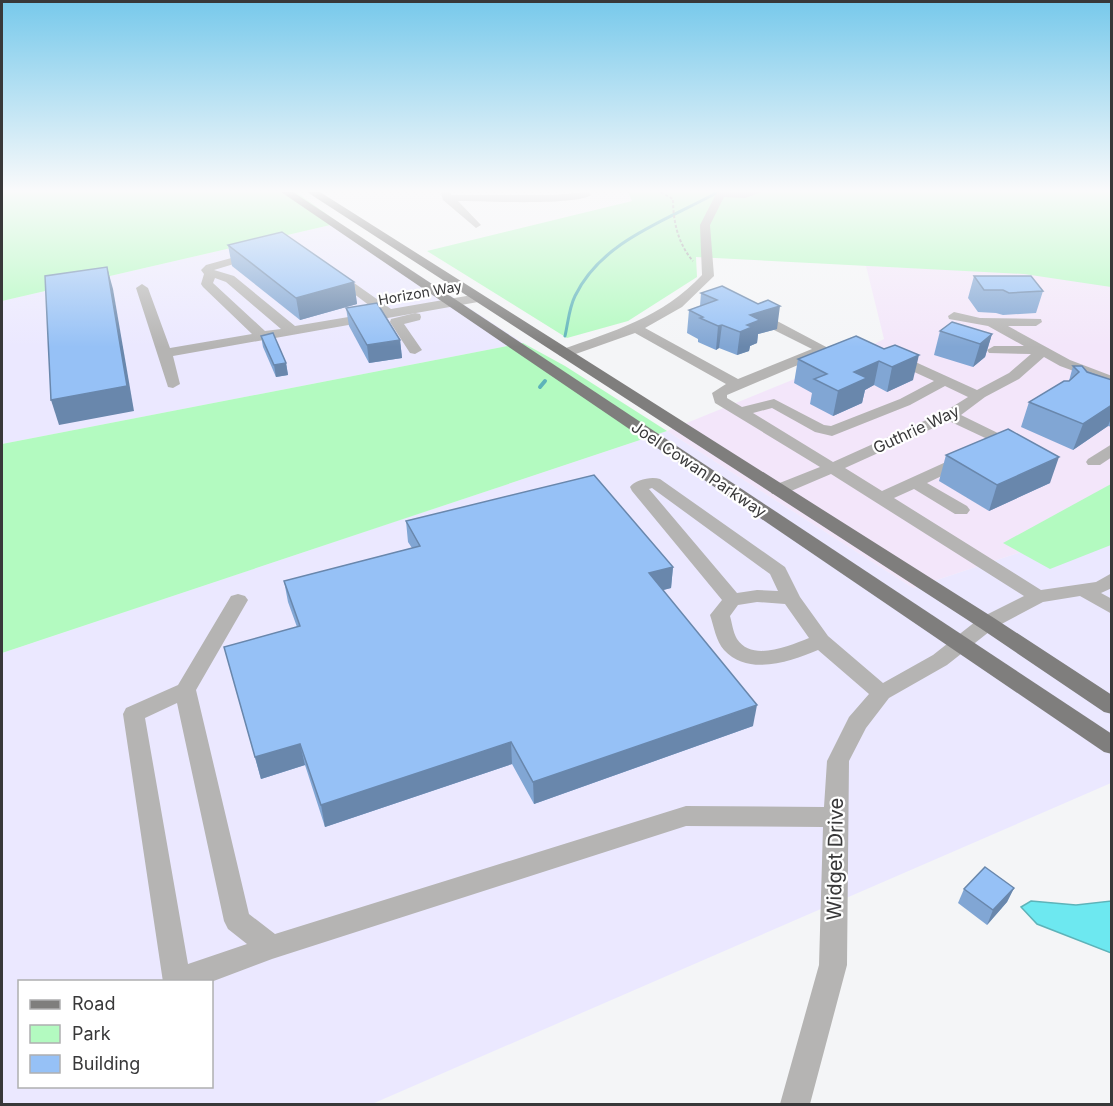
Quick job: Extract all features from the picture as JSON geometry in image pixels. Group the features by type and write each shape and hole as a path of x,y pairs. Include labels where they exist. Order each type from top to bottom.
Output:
{"main road":[{"name":"Joel Cowan Parkway","path":"363,244 952,651 1112,746"},
{"name":"Joel Cowan Parkway","path":"393,244 987,623 1112,706"}],"street":[{"path":"565,353 636,328 665,314 702,290 708,276 706,244"},
{"path":"257,331 207,284 210,273 207,270 216,264 271,250"},
{"path":"332,270 388,313"},
{"path":"210,273 230,279 291,330"},
{"path":"142,288 165,353 173,384"},
{"name":"Horizon Way","path":"257,331 291,330 478,298"},
{"path":"412,309 417,314 414,317 396,322 415,350"},
{"path":"750,312 823,349"},
{"path":"954,316 991,322 1036,322"},
{"path":"165,353 257,331 280,320"},
{"path":"991,322 1065,363 1112,381"},
{"path":"636,328 737,384"},
{"path":"839,343 737,384 719,393 720,400 1038,597"},
{"path":"994,350 1044,350"},
{"name":"Guthrie Way","path":"778,490 831,469 949,415 1014,376 1044,350"},
{"path":"884,353 978,396"},
{"path":"741,413 758,405 774,403 820,429 832,431 905,402 945,381"},
{"path":"881,498 1003,441 949,415"},
{"path":"1094,462 1112,449"},
{"path":"732,600 638,487 654,482 778,571 791,598 821,641 882,693"},
{"path":"915,483 961,510"},
{"name":"Widget Drive","path":"795,1104 833,965 838,761 857,723 882,693 952,651 987,623 1038,597 1101,587 1112,579"},
{"path":"1083,590 1112,608"},
{"path":"791,598 757,596 732,600 720,615 731,646 755,658 785,655 821,641"},
{"path":"177,980 134,714 186,690 238,600"},
{"path":"186,690 237,921 272,947"},
{"path":"180,980 272,947 686,816 835,817"}],"path":[{"path":"682,244 684,251 692,260 708,269"}],"shaded area":[{"path":"250,244 371,244 523,343 2,444 2,301"},
{"path":"866,266 1111,277 1111,522 913,588 667,431 849,357 884,339"},
{"path":"667,431 913,588 1111,522 1111,783 372,1104 2,1104 2,653"}],"green space":[{"path":"2,244 250,244 2,301"},
{"path":"457,244 1111,244 1111,287 1024,274 696,257 697,277 628,321 567,338 427,251"},
{"path":"523,343 565,366 667,431 2,653 2,444"},
{"path":"1111,484 1111,545 1050,569 1003,543"}],"water":[{"path":"1031,901 1076,905 1111,901 1111,953 1037,924 1021,907"}],"building":[{"path":"299,244 354,282 296,298 228,245"},
{"path":"107,267 127,386 51,400 45,276"},
{"path":"974,276 1031,276 1043,291 1009,293 1003,290 984,290"},
{"path":"722,286 758,304 768,300 780,306 750,315 760,320 747,325 752,327 740,332 722,325 718,326 689,310 717,300 701,293"},
{"path":"377,303 400,340 367,345 346,308"},
{"path":"952,322 992,334 980,344 940,331"},
{"path":"273,333 286,363 274,365 261,336"},
{"path":"856,336 884,349 895,345 919,355 892,367 879,361 854,372 867,378 838,391 814,379 827,374 798,359"},
{"path":"1073,366 1082,366 1087,372 1112,380 1112,405 1083,424 1029,402 1064,381 1069,381 1079,372"},
{"path":"1008,429 1059,457 997,485 946,455"},
{"path":"594,475 673,567 649,573 757,705 533,782 511,742 321,805 300,744 255,757 224,647 300,626 284,581 420,546 406,521"},
{"path":"985,867 1014,888 993,910 964,889"}],"waterway":[{"path":"565,336 575,296 587,277 602,260 623,244"},
{"path":"540,387 545,381"}]}
